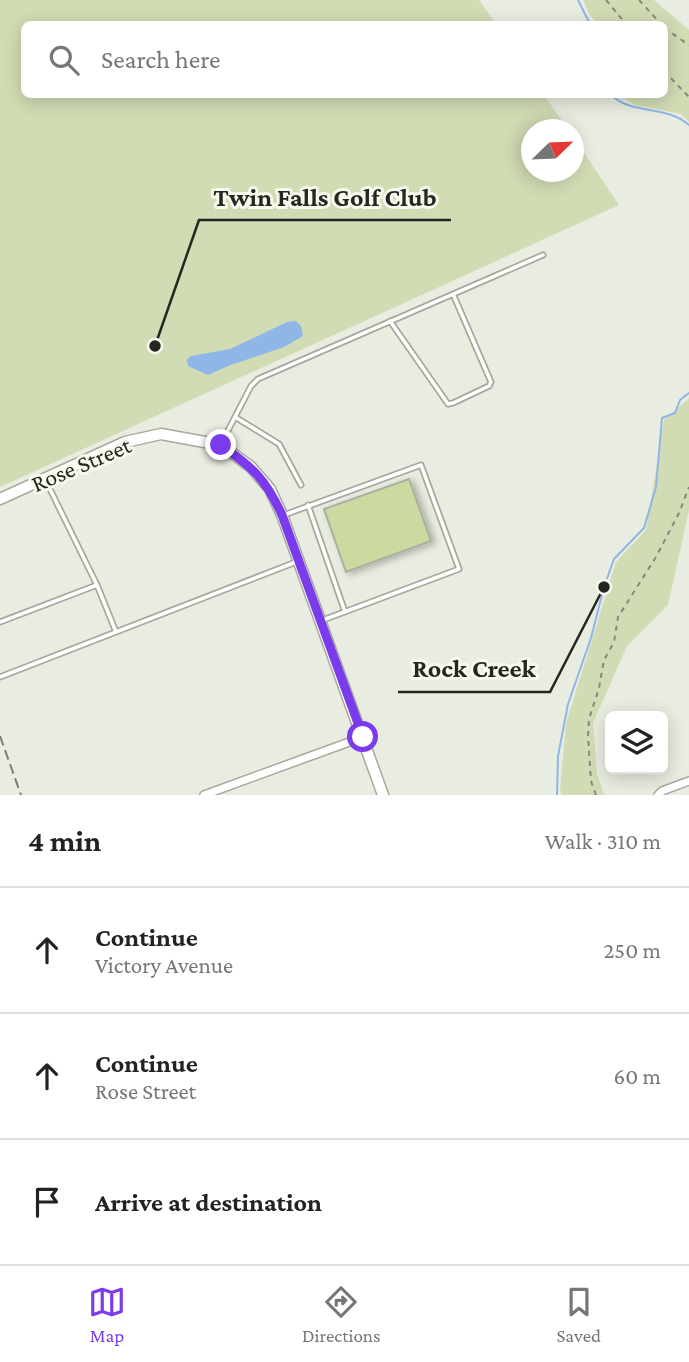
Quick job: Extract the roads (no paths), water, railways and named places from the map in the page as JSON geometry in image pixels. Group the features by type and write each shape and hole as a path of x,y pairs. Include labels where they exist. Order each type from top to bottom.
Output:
{"street":[{"name":"Rose Street","path":"0,499 125,442 161,434 221,445 251,467 270,489 282,515 383,795"},
{"path":"204,795 363,737"},
{"path":"658,794 689,781"}],"lane":[{"path":"221,445 251,386 258,379 543,255"},
{"path":"390,321 447,404 453,403 489,386 491,382 453,294"},
{"path":"235,417 279,444 301,485"},
{"path":"282,515 421,465 459,569 320,621"},
{"path":"45,479 117,632"},
{"path":"308,505 345,612"},
{"path":"0,677 298,561"},
{"path":"0,622 97,585"}],"water":[{"path":"296,321 301,326 303,336 284,347 208,375 188,366 187,359 191,356 230,349 287,322"}],"waterway":[{"path":"578,0 588,21"},
{"path":"615,98 628,105 670,114 689,125"},
{"path":"557,795 558,756 568,704 591,638 604,587 614,559 644,528 656,487 662,418 675,413 680,400 689,393"}],"railway":[{"path":"0,736 21,795"}],"place":[{"name":"Twin Falls Golf Club","path":"155,346"},
{"name":"Rock Creek","path":"604,587"}]}
